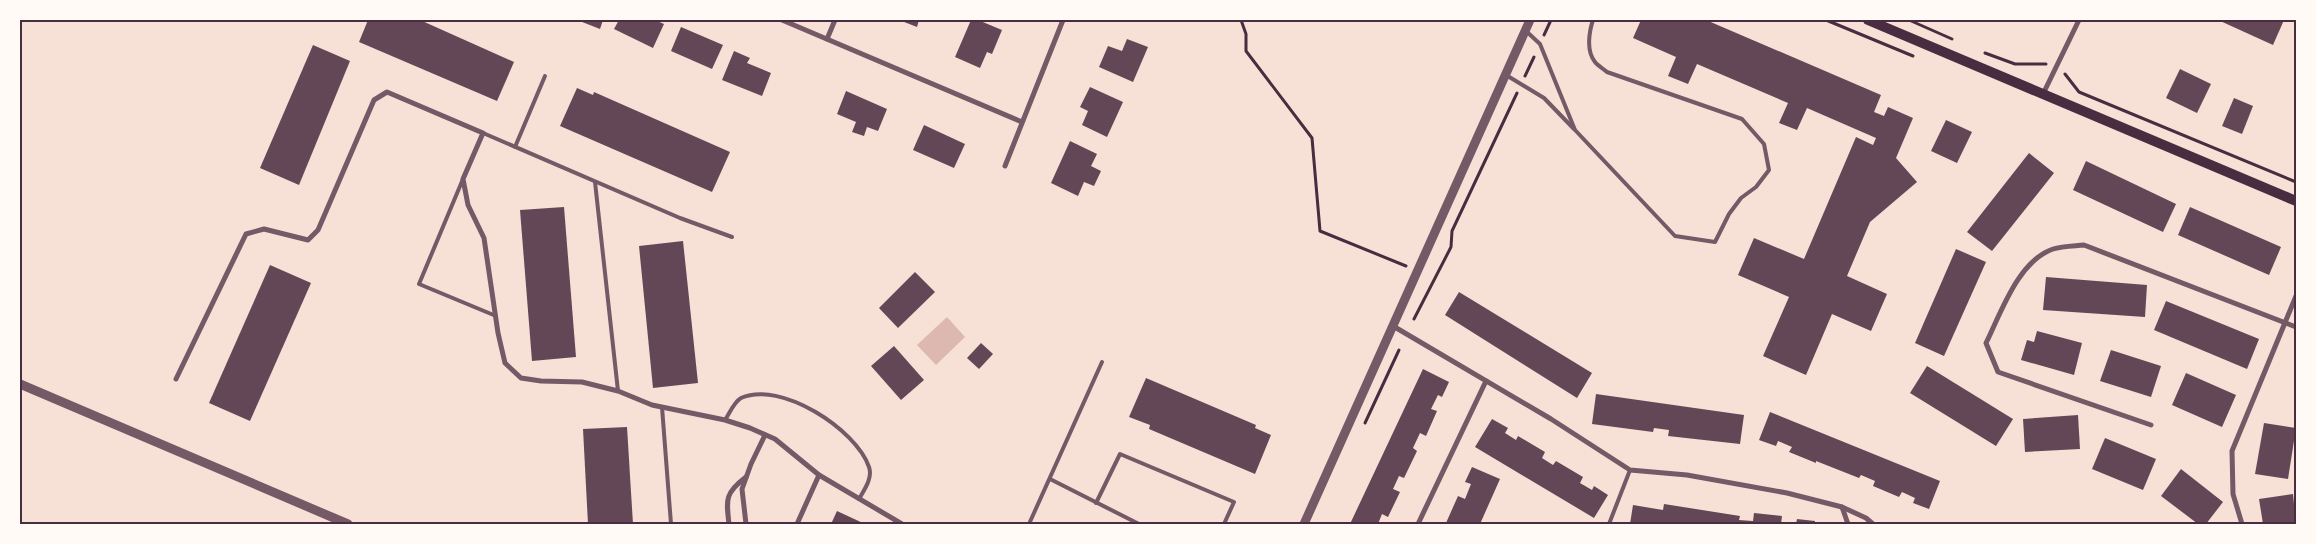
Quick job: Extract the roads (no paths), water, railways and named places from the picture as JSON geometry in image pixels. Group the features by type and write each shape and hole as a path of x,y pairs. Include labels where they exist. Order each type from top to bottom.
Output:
{"main road":[{"path":"1868,20 2296,201"}],"street":[{"path":"782,20 1022,122"},
{"path":"827,38 835,20"},
{"path":"1005,166 1063,20"},
{"path":"1304,524 1530,20"},
{"path":"2043,95 2079,20"},
{"path":"176,380 246,234 264,229 308,240 318,230 374,100 387,92 483,133 463,179 468,204 484,238 505,363 522,378 541,381 582,382 618,391 662,407 725,420 765,435 775,439 819,475 902,524"},
{"path":"2151,425 1998,372 1986,343 2010,292 2028,266 2052,249 2084,245 2296,327"},
{"path":"2242,524 2233,494 2232,451 2296,296"},
{"path":"1393,326 1486,380 1630,470 1687,476 1787,493 1842,507 1866,518 1873,524"},
{"path":"1418,524 1486,380"},
{"path":"20,384 348,524"},
{"path":"746,524 742,489 765,435"},
{"path":"797,524 819,475"},
{"path":"729,524 726,500 733,487 746,477"},
{"path":"1842,507 1848,524"}],"lane":[{"path":"1506,75 1544,98 1675,236 1715,242 1729,214 1742,198 1756,187 1769,170 1764,144 1742,119 1607,72 1594,62 1589,44 1590,30 1594,20"},
{"path":"1526,31 1540,44 1575,130"},
{"path":"515,147 545,76"},
{"path":"483,133 595,182 732,237"},
{"path":"463,179 419,284 496,316"},
{"path":"595,182 618,391"},
{"path":"1029,524 1102,362"},
{"path":"725,420 738,399 754,394 778,396 814,410 847,434 869,467 870,477 859,499"},
{"path":"662,407 671,524"},
{"path":"1096,502 1120,454 1234,502 1224,524"},
{"path":"1609,524 1630,470"},
{"path":"1050,479 1139,524"}]}
